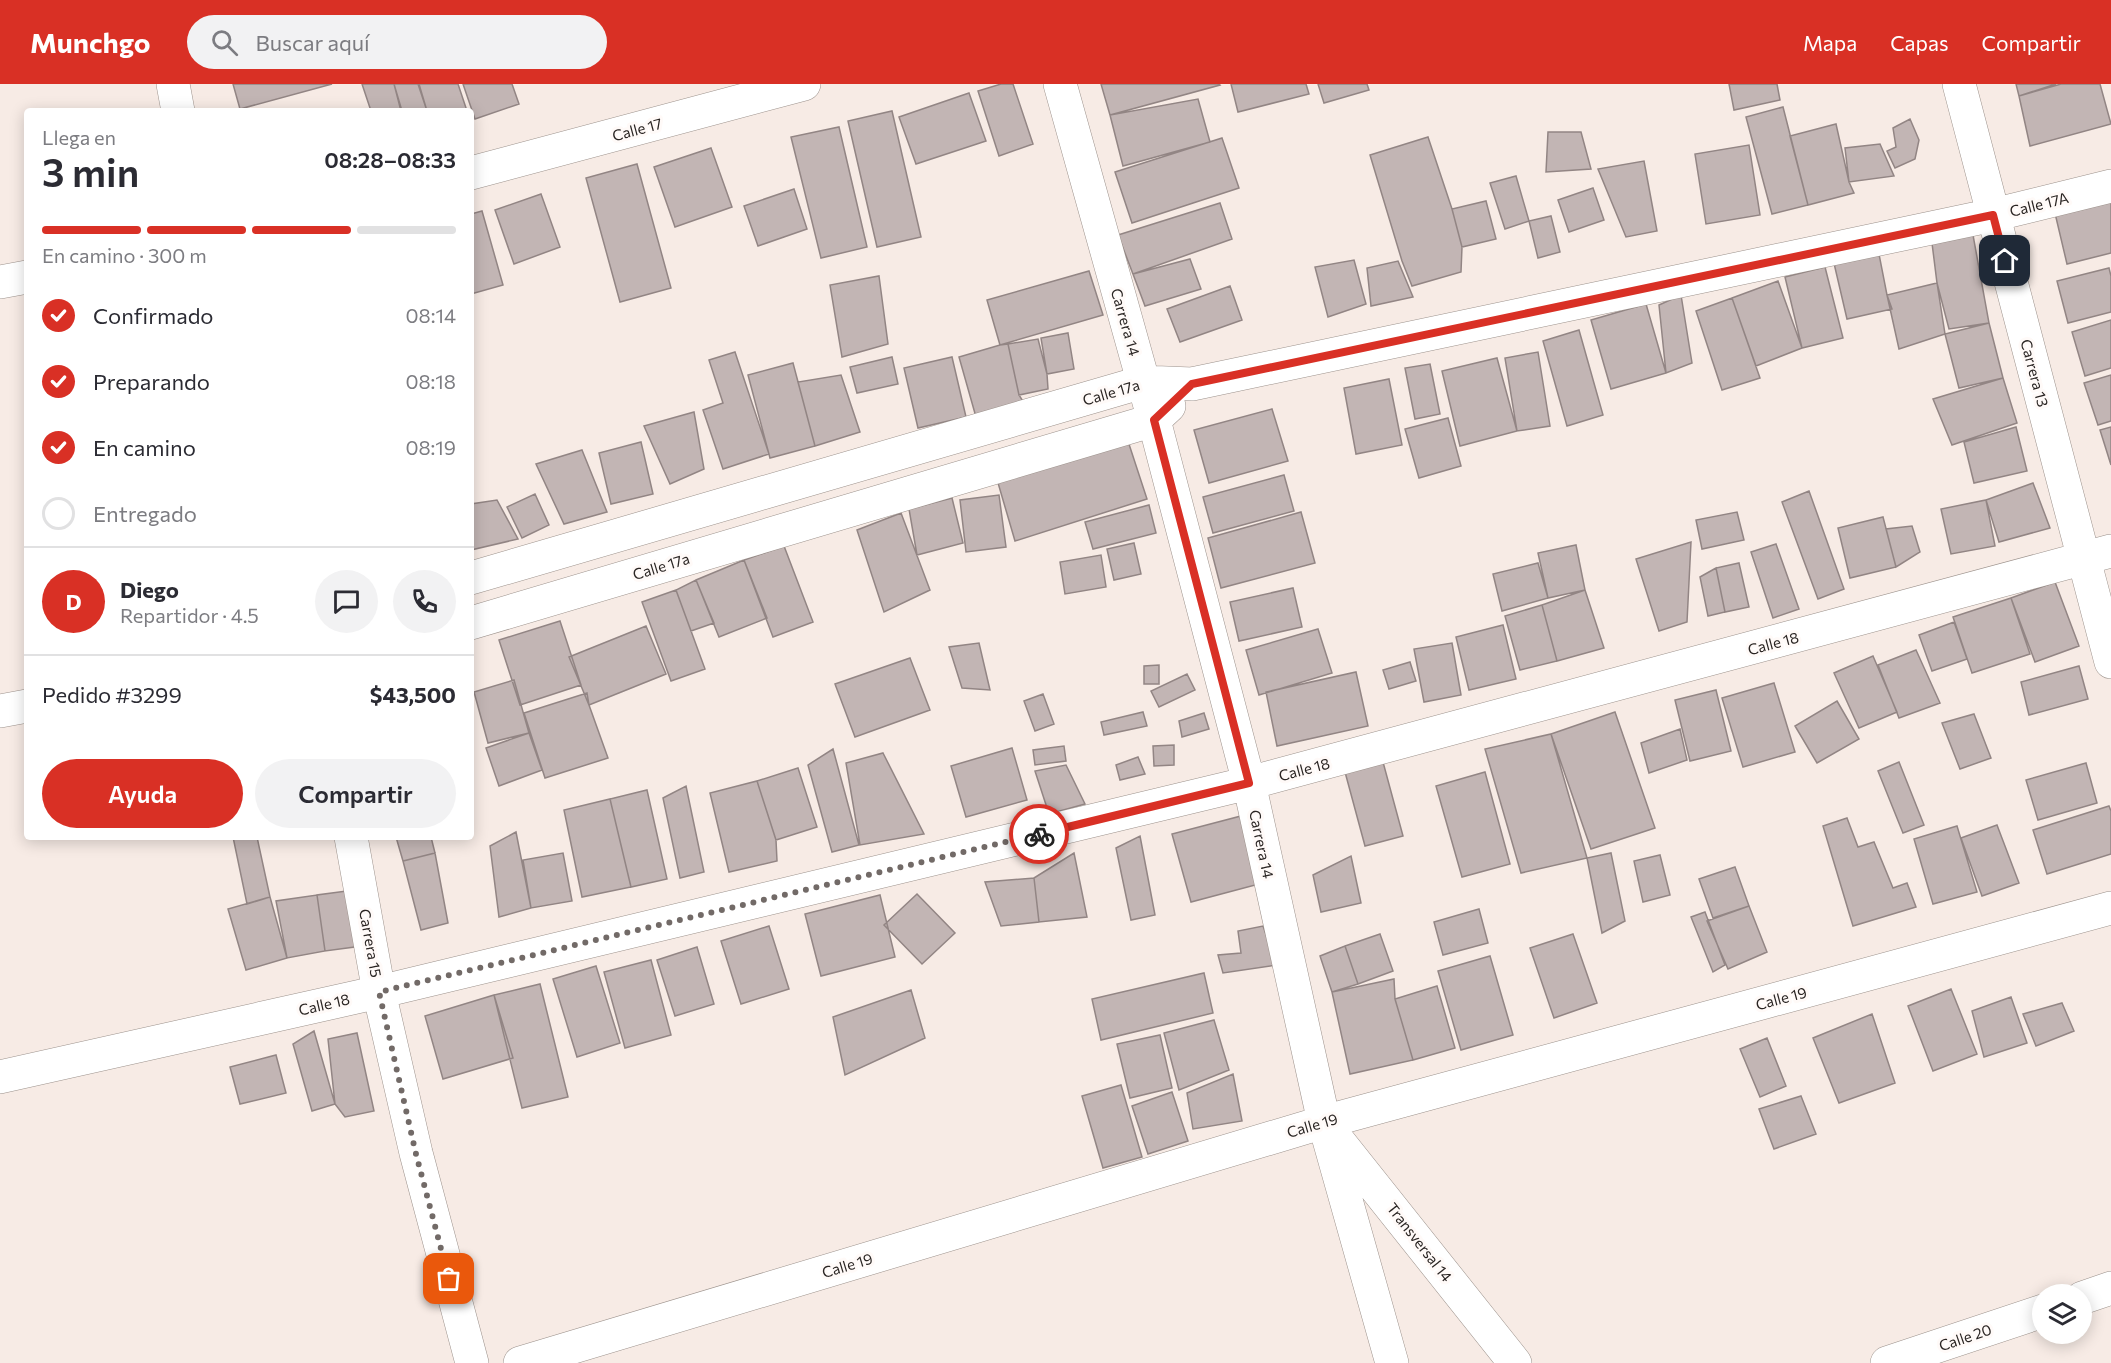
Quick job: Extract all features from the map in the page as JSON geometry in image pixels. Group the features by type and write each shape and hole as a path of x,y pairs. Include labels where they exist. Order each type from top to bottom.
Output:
{"street":[{"path":"173,84 177,108"},
{"name":"Calle 17","path":"474,172 804,84"},
{"name":"Carrera 14","path":"1060,84 1154,420 1249,783 1324,1122 1392,1363"},
{"name":"Carrera 13","path":"1959,84 1993,215 2097,555 2111,662"},
{"name":"Calle 17A","path":"1192,384 1993,215 2111,186"},
{"path":"0,282 24,278"},
{"name":"Calle 17a","path":"474,577 1143,382 1192,384"},
{"name":"Calle 17a","path":"474,622 1154,420 1192,384"},
{"name":"Calle 18","path":"0,1077 379,992 1249,783 2097,555"},
{"path":"0,711 24,706"},
{"name":"Carrera 15","path":"352,840 379,992 416,1154 472,1363"},
{"name":"Calle 19","path":"520,1363 1324,1122 2111,908"},
{"name":"Transversal 14","path":"1324,1122 1515,1363"},
{"path":"2092,1295 2111,1288"},
{"name":"Calle 20","path":"1887,1363 2032,1315"}],"building":[{"path":"233,84 332,84 244,108 240,108"},
{"path":"362,84 394,84 401,108 370,108"},
{"path":"394,84 418,84 426,108 400,108"},
{"path":"419,84 458,84 466,108 426,108"},
{"path":"463,84 512,84 519,104 475,119 474,108 471,108"},
{"path":"1001,84 1013,84 1033,144 999,156 978,91"},
{"path":"1101,84 1219,84 1220,85 1110,115"},
{"path":"1231,84 1306,84 1309,94 1238,112"},
{"path":"1318,84 1367,84 1369,90 1324,103"},
{"path":"1729,84 1777,84 1780,100 1734,110"},
{"path":"2016,84 2056,84 2019,96"},
{"path":"2061,84 2100,84 2111,124 2030,146 2019,96"},
{"path":"969,93 986,141 916,164 899,117"},
{"path":"1198,99 1210,142 1123,166 1110,115"},
{"path":"1783,107 1808,205 1772,214 1746,117"},
{"path":"892,111 921,237 877,247 848,121"},
{"path":"1910,119 1919,140 1915,159 1895,168 1887,151 1896,147 1893,128"},
{"path":"1836,124 1849,182 1854,193 1808,205 1790,136"},
{"path":"839,127 867,247 821,258 791,137"},
{"path":"1548,132 1581,132 1591,169 1546,172"},
{"path":"1428,137 1462,247 1461,272 1412,286 1402,261 1370,155"},
{"path":"1222,138 1239,188 1132,223 1115,172"},
{"path":"1880,144 1894,176 1849,182 1845,148"},
{"path":"1749,145 1760,215 1706,224 1695,154"},
{"path":"711,148 732,207 675,227 654,167"},
{"path":"1644,161 1657,231 1626,237 1598,169"},
{"path":"637,164 671,288 620,302 586,178"},
{"path":"1516,176 1529,221 1505,229 1490,183"},
{"path":"1593,188 1604,220 1569,232 1558,200"},
{"path":"794,189 807,229 758,246 744,206"},
{"path":"541,194 560,247 514,264 495,210"},
{"path":"2111,195 2111,253 2067,264 2054,209"},
{"path":"1486,201 1496,239 1462,247 1452,209"},
{"path":"1220,203 1232,239 1133,274 1118,235"},
{"path":"482,211 503,285 474,293 474,213"},
{"path":"1551,216 1560,252 1538,258 1529,221"},
{"path":"1973,235 1989,323 1949,329 1937,283 1932,243"},
{"path":"1878,249 1892,309 1847,319 1833,259"},
{"path":"1190,259 1201,289 1145,306 1133,274"},
{"path":"1354,260 1366,304 1328,317 1315,267"},
{"path":"1398,261 1413,297 1371,306 1367,268"},
{"path":"1825,267 1843,338 1802,348 1785,277"},
{"path":"2109,268 2111,312 2068,323 2057,281"},
{"path":"1089,271 1103,315 1000,345 987,300"},
{"path":"879,276 888,344 842,357 830,285"},
{"path":"1778,281 1802,348 1756,366 1732,298"},
{"path":"1937,283 1945,334 1899,349 1887,295"},
{"path":"1230,286 1242,320 1180,342 1167,309"},
{"path":"1681,295 1692,363 1666,373 1659,305"},
{"path":"1732,298 1760,378 1722,390 1696,311"},
{"path":"1646,304 1666,373 1611,389 1591,320"},
{"path":"2111,320 2111,368 2085,376 2072,332"},
{"path":"1989,323 2003,378 1959,388 1945,334"},
{"path":"1579,330 1603,415 1567,426 1543,341"},
{"path":"1068,333 1074,369 1047,374 1041,338"},
{"path":"1038,339 1047,374 1048,389 1019,395 1008,344"},
{"path":"1008,344 1019,395 1024,403 976,417 959,357"},
{"path":"735,352 769,454 723,469 703,410 723,403 709,360"},
{"path":"1538,352 1550,426 1517,431 1505,358"},
{"path":"892,357 898,384 857,393 850,367"},
{"path":"952,357 966,417 918,428 904,368"},
{"path":"1497,358 1517,431 1460,446 1442,371"},
{"path":"793,363 815,446 770,458 748,375"},
{"path":"1430,364 1440,414 1415,419 1405,368"},
{"path":"841,375 860,432 815,446 798,382"},
{"path":"2111,375 2111,421 2098,425 2084,383"},
{"path":"2003,378 2017,423 1952,445 1933,399"},
{"path":"1389,379 1402,445 1356,454 1344,388"},
{"path":"1272,409 1288,461 1209,483 1194,430"},
{"path":"694,412 704,469 670,484 644,426"},
{"path":"1448,418 1461,466 1419,478 1405,429"},
{"path":"2016,427 2027,471 1974,483 1964,442"},
{"path":"2111,427 2111,465 2100,430"},
{"path":"1126,435 1147,499 1015,541 996,476"},
{"path":"641,442 653,494 611,504 599,453"},
{"path":"582,450 607,512 564,524 536,464"},
{"path":"1284,475 1294,511 1213,533 1203,497"},
{"path":"2033,483 2050,528 1999,542 1986,500"},
{"path":"1809,491 1844,589 1818,599 1782,502"},
{"path":"535,494 549,525 522,538 507,507"},
{"path":"999,495 1006,547 966,552 960,500"},
{"path":"952,498 963,543 917,555 909,509"},
{"path":"497,500 518,539 474,549 474,504"},
{"path":"1986,500 1995,546 1951,554 1941,509"},
{"path":"1149,505 1156,533 1093,549 1085,522"},
{"path":"1301,512 1315,563 1221,588 1208,538"},
{"path":"1737,512 1744,540 1702,549 1696,520"},
{"path":"901,513 930,590 884,612 857,530"},
{"path":"1883,517 1896,567 1850,578 1838,528"},
{"path":"1912,526 1920,552 1896,567 1886,529"},
{"path":"1691,542 1687,622 1659,631 1636,559"},
{"path":"1134,543 1141,574 1114,580 1107,549"},
{"path":"1776,544 1799,609 1773,618 1751,552"},
{"path":"1576,545 1585,590 1548,598 1538,553"},
{"path":"784,546 813,622 773,637 744,560"},
{"path":"1101,555 1106,587 1065,594 1060,562"},
{"path":"744,560 767,618 719,637 696,580"},
{"path":"1538,563 1548,598 1502,611 1493,574"},
{"path":"1739,563 1749,607 1725,612 1716,568"},
{"path":"1716,568 1725,612 1708,616 1700,577"},
{"path":"696,580 714,623 691,631 676,590"},
{"path":"2055,582 2079,646 2035,662 2011,598"},
{"path":"1293,588 1302,627 1239,641 1230,602"},
{"path":"676,590 705,669 671,681 642,602"},
{"path":"1585,590 1604,648 1557,661 1542,605"},
{"path":"2011,598 2030,654 1972,673 1953,617"},
{"path":"1542,605 1557,661 1520,670 1505,616"},
{"path":"560,621 581,685 520,705 499,640"},
{"path":"1954,622 1967,659 1932,671 1919,635"},
{"path":"1503,625 1516,679 1469,690 1456,637"},
{"path":"646,626 666,674 589,705 569,657"},
{"path":"1318,629 1332,673 1259,695 1246,650"},
{"path":"979,643 990,690 962,688 949,647"},
{"path":"1452,643 1461,695 1424,702 1414,649"},
{"path":"1916,650 1940,703 1899,718 1878,665"},
{"path":"1873,656 1897,712 1859,728 1834,673"},
{"path":"910,658 930,710 855,737 835,684"},
{"path":"1410,662 1416,681 1389,689 1383,670"},
{"path":"1159,665 1159,684 1144,684 1144,666"},
{"path":"2079,666 2088,699 2029,715 2021,682"},
{"path":"1356,672 1368,726 1277,746 1266,692"},
{"path":"1187,674 1195,690 1159,707 1151,691"},
{"path":"514,680 529,733 488,743 474,692"},
{"path":"1774,683 1795,752 1743,767 1722,698"},
{"path":"1716,690 1731,751 1690,761 1675,700"},
{"path":"587,693 608,758 545,778 524,713"},
{"path":"1043,694 1054,724 1035,731 1024,701"},
{"path":"1837,701 1859,739 1817,763 1795,726"},
{"path":"1143,712 1147,726 1104,735 1101,722"},
{"path":"1615,712 1655,828 1591,849 1551,734"},
{"path":"1204,713 1209,729 1182,737 1179,721"},
{"path":"1974,714 1991,758 1960,769 1942,723"},
{"path":"1680,729 1687,760 1649,773 1641,743"},
{"path":"529,733 542,770 499,786 486,748"},
{"path":"1551,734 1587,858 1521,873 1485,749"},
{"path":"1174,745 1174,765 1154,766 1153,746"},
{"path":"1064,746 1066,761 1035,765 1033,750"},
{"path":"1012,748 1027,800 966,817 951,766"},
{"path":"833,749 859,845 832,852 808,765"},
{"path":"883,753 924,834 860,845 846,763"},
{"path":"1138,757 1145,774 1120,780 1116,765"},
{"path":"1383,762 1403,836 1365,846 1345,772"},
{"path":"1899,762 1924,825 1903,833 1878,771"},
{"path":"2086,763 2097,803 2038,820 2026,780"},
{"path":"1066,765 1085,804 1049,814 1035,771"},
{"path":"798,768 817,827 776,840 757,781"},
{"path":"1485,772 1510,864 1462,877 1436,786"},
{"path":"757,781 776,840 777,861 729,872 710,793"},
{"path":"686,786 704,872 680,878 663,798"},
{"path":"647,790 667,879 631,887 610,799"},
{"path":"610,799 631,887 582,897 564,810"},
{"path":"2109,806 2111,854 2047,874 2033,830"},
{"path":"1241,816 1259,884 1191,902 1172,834"},
{"path":"1847,818 1858,847 1874,842 1893,888 1907,883 1916,907 1853,926 1823,826"},
{"path":"1997,825 2019,883 1982,896 1961,838"},
{"path":"1957,826 1977,892 1933,904 1914,839"},
{"path":"516,832 531,908 499,917 490,846"},
{"path":"1140,836 1155,915 1131,920 1116,848"},
{"path":"234,840 258,840 270,897 247,904"},
{"path":"397,840 432,840 435,853 403,861"},
{"path":"435,853 448,923 421,930 403,861"},
{"path":"563,853 572,901 531,908 523,860"},
{"path":"1074,853 1087,917 1039,922 1034,878"},
{"path":"1611,853 1625,921 1602,933 1587,858"},
{"path":"1660,855 1670,895 1643,902 1634,861"},
{"path":"1351,856 1361,903 1321,912 1313,875"},
{"path":"1735,867 1749,906 1713,918 1699,879"},
{"path":"1034,878 1039,922 1001,926 985,882"},
{"path":"354,890 362,946 325,951 317,895"},
{"path":"917,894 955,933 922,964 884,925"},
{"path":"317,895 325,951 287,958 276,901"},
{"path":"880,895 895,957 821,976 805,914"},
{"path":"270,897 287,958 246,970 228,909"},
{"path":"1749,906 1767,952 1728,969 1707,921"},
{"path":"1479,909 1488,943 1443,955 1434,922"},
{"path":"1705,912 1725,965 1713,972 1691,917"},
{"path":"769,926 789,989 741,1004 721,941"},
{"path":"1263,926 1277,965 1223,973 1218,955 1241,953 1238,931"},
{"path":"1380,934 1393,971 1358,984 1345,946"},
{"path":"1573,934 1597,1003 1554,1018 1530,948"},
{"path":"1345,946 1358,984 1332,992 1320,956"},
{"path":"697,947 714,1004 675,1016 657,960"},
{"path":"1490,956 1513,1035 1461,1050 1438,971"},
{"path":"651,960 671,1035 625,1048 604,972"},
{"path":"596,966 620,1043 577,1057 553,979"},
{"path":"1204,973 1213,1013 1101,1040 1092,999"},
{"path":"1394,979 1395,999 1413,1060 1350,1074 1332,992"},
{"path":"540,984 568,1097 522,1108 494,995"},
{"path":"1437,986 1455,1048 1413,1060 1395,999"},
{"path":"1951,989 1977,1054 1933,1071 1908,1006"},
{"path":"911,990 925,1038 845,1075 833,1017"},
{"path":"494,995 513,1058 443,1079 425,1016"},
{"path":"2011,997 2027,1043 1984,1057 1972,1011"},
{"path":"2062,1003 2074,1031 2036,1046 2023,1014"},
{"path":"1872,1014 1895,1083 1839,1103 1813,1038"},
{"path":"1214,1020 1229,1070 1179,1090 1164,1033"},
{"path":"314,1031 335,1104 312,1111 293,1044"},
{"path":"357,1033 374,1111 345,1117 335,1104 328,1039"},
{"path":"1160,1035 1172,1088 1130,1098 1117,1044"},
{"path":"1767,1038 1786,1086 1760,1097 1740,1049"},
{"path":"276,1055 286,1093 240,1104 230,1067"},
{"path":"1233,1074 1242,1121 1193,1129 1187,1093"},
{"path":"1121,1085 1142,1157 1103,1168 1082,1096"},
{"path":"1172,1092 1188,1141 1148,1154 1132,1106"},
{"path":"1801,1096 1816,1134 1774,1149 1759,1109"}],"way so far":[{"path":"449,1279 416,1154 379,992 1039,834"}],"route":[{"path":"1039,834 1249,783 1154,420 1192,384 1993,215 2005,261"}]}
